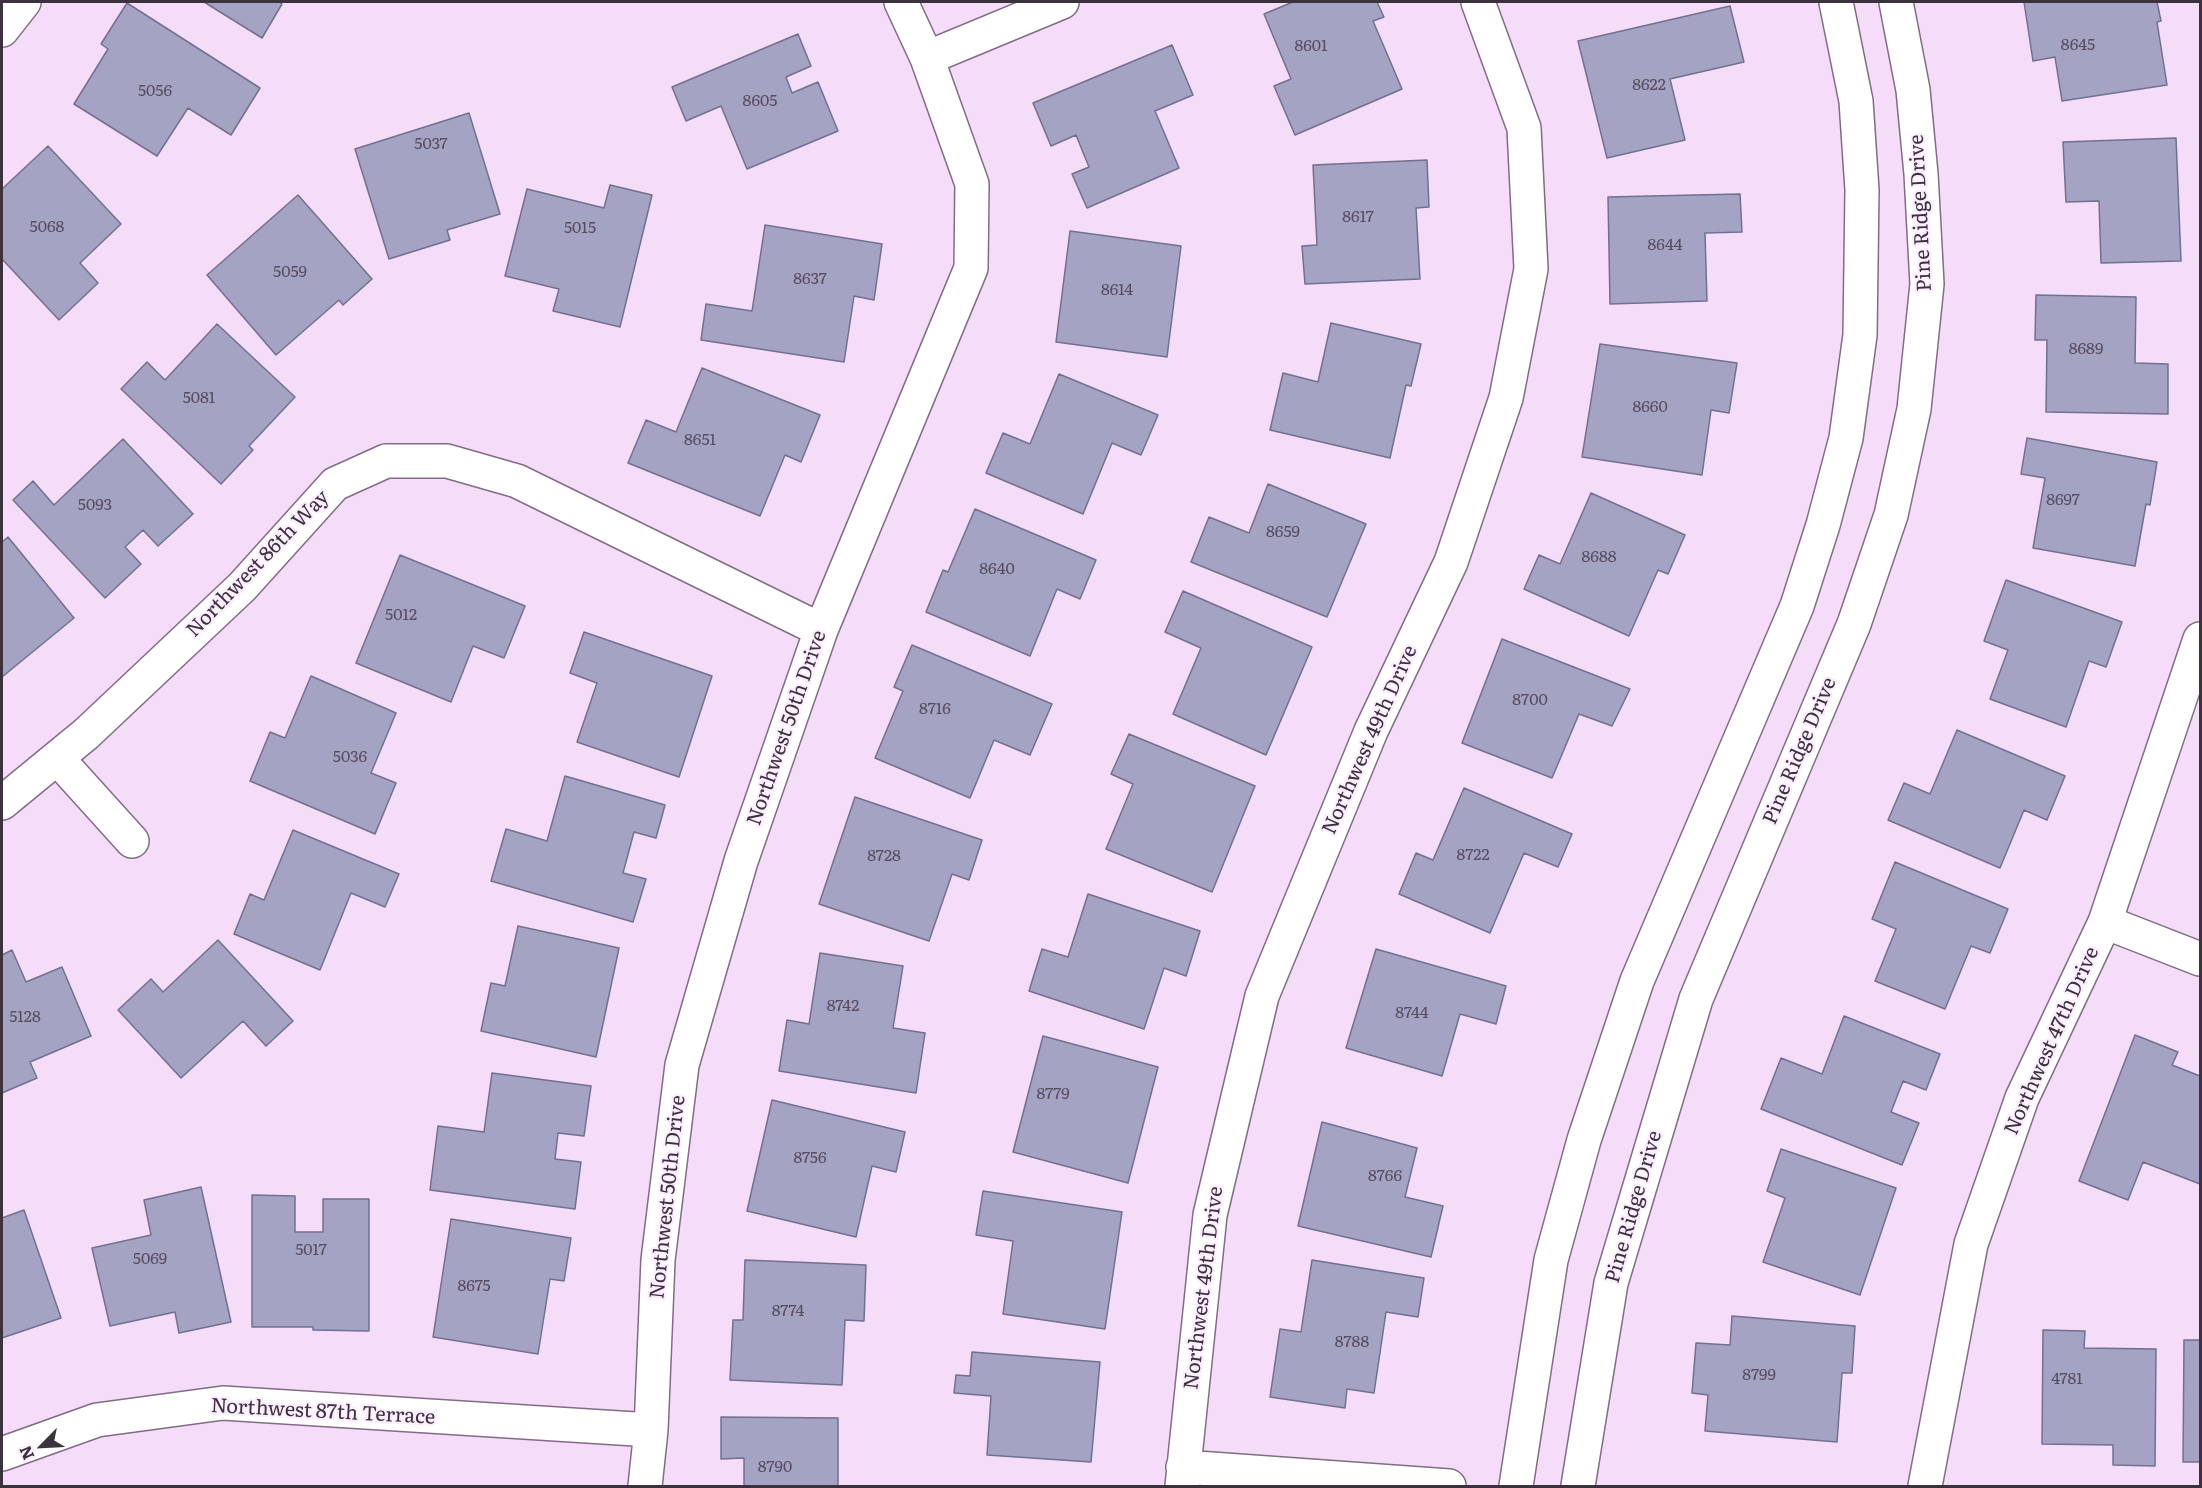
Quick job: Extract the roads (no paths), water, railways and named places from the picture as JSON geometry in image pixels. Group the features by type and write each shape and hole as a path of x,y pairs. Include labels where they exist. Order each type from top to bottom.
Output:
{"street":[{"path":"2,30 24,2"},
{"name":"Northwest 50th Drive","path":"645,1486 651,1430 658,1260 682,1065 741,861 821,630 971,267 972,184 927,58 900,2"},
{"path":"927,58 1062,2"},
{"name":"Northwest 49th Drive","path":"1183,1477 1210,1215 1262,996 1371,731 1451,562 1506,398 1531,269 1524,128 1478,2"},
{"path":"1516,1486 1551,1260 1584,1140 1637,981 1797,606 1823,525 1845,438 1860,335 1862,190 1856,101 1836,2"},
{"name":"Pine Ridge Drive","path":"1578,1486 1611,1283 1696,999 1854,624 1891,515 1912,420 1927,284 1921,174 1913,90 1896,2"},
{"name":"Northwest 86th Way","path":"2,803 86,734 242,587 335,484 386,461 447,462 517,481 821,630"},
{"name":"Northwest 47th Drive","path":"1925,1486 1971,1244 2022,1098 2105,922 2200,639"},
{"path":"57,758 132,841"},
{"path":"2105,922 2200,959"},
{"name":"Northwest 87th Terrace","path":"2,1454 98,1420 223,1403 651,1430"},
{"path":"1183,1477 1449,1486"}]}
